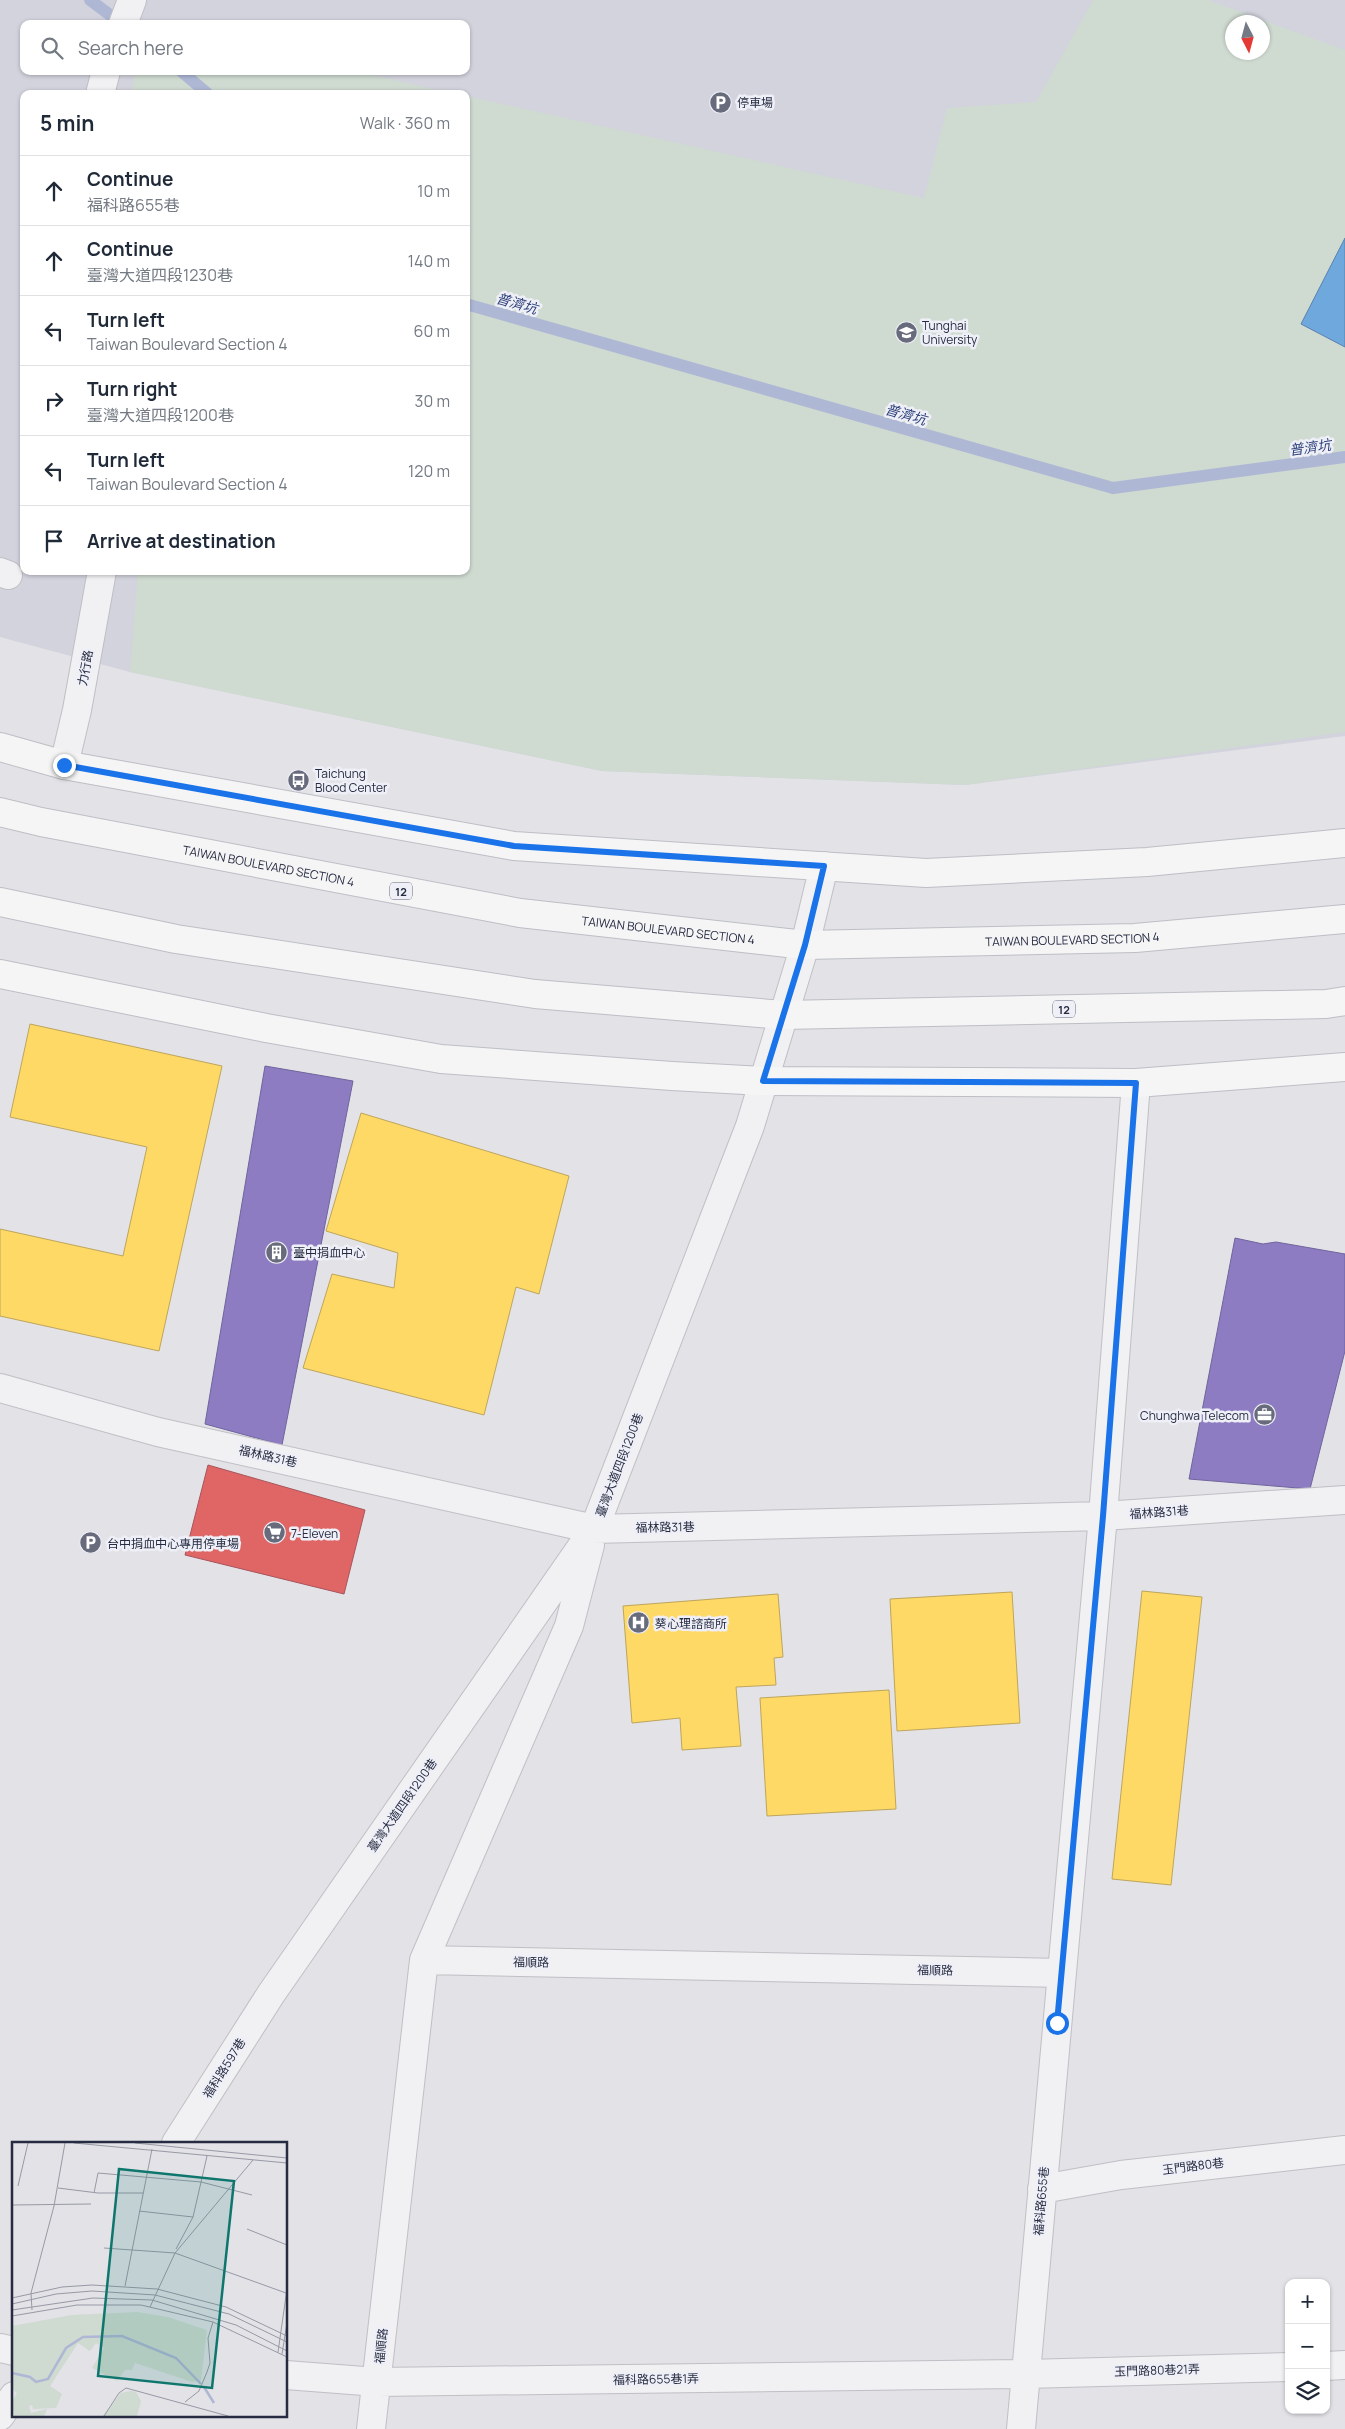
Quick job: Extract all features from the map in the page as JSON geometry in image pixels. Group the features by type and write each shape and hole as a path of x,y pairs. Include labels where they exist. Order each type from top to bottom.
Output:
{"main road":[{"path":"0,746 64,765 514,846 935,872 1147,862 1345,843"},
{"name":"TAIWAN BOULEVARD SECTION 4","path":"0,812 51,824 520,913 805,945 1135,938 1345,919"},
{"name":"12","path":"0,902 176,939 535,994 783,1016 1326,1004 1345,1001"},
{"path":"0,974 266,1028 441,1058 763,1081 1136,1083 1345,1067"}],"street":[{"path":"101,90 105,75"},
{"name":"力行路","path":"64,765 77,710 101,575"},
{"name":"臺灣大道四段1200巷","path":"271,1994 594,1529 750,1126 805,945 824,866"},
{"name":"福科路655巷","path":"1020,2429 1103,1516 1136,1083"},
{"name":"福林路31巷","path":"0,1388 158,1432 594,1529 1103,1516 1345,1500"},
{"path":"424,1960 569,1626 594,1529"},
{"name":"福順路","path":"371,2429 424,1960 1062,1973"},
{"name":"福科路597巷","path":"177,2142 271,1994"},
{"name":"玉門路80巷","path":"1042,2189 1121,2175 1345,2150"},
{"path":"1330,2366 1345,2365"},
{"name":"玉門路80巷21弄","path":"1026,2374 1285,2367"},
{"name":"福科路655巷1弄","path":"288,2375 377,2382 1026,2374"},
{"path":"0,2416 12,2399"}],"shaded area":[{"name":"Tunghai University","path":"0,0 1345,0 1345,736 965,785 602,771 130,672 0,637"},
{"name":"Tunghai University","path":"1093,0 1208,0 1249,15 1225,15 1225,60 1270,60 1270,23 1345,50 1345,238 1301,324 1345,347 1345,732 965,785 602,771 130,672 138,575 470,575 470,97 924,198 947,108 1036,102"},
{"path":"135,75 372,75 437,90 131,90"}],"building: Homes":[{"path":"30,1024 222,1066 159,1351 0,1316 0,1229 123,1256 147,1147 10,1117"},
{"path":"361,1113 569,1176 539,1294 516,1287 484,1415 303,1368 332,1274 394,1288 398,1253 326,1231"},
{"path":"1142,1591 1202,1597 1171,1885 1112,1879"},
{"path":"1012,1592 1020,1723 897,1731 890,1599"},
{"path":"778,1594 783,1657 774,1658 776,1685 736,1687 741,1746 682,1750 680,1718 632,1723 623,1606"},
{"path":"889,1690 896,1809 767,1816 760,1698"}],"building: Shops":[{"name":"7-Eleven","path":"208,1465 365,1510 344,1594 185,1555"}],"building: Offices":[{"name":"臺中捐血中心","path":"265,1066 353,1081 282,1445 205,1424"},
{"name":"Chunghwa Telecom","path":"1235,1238 1263,1244 1276,1242 1345,1254 1345,1351 1310,1489 1189,1479"}],"building: Schools":[{"path":"1345,238 1345,347 1301,324"}],"waterway":[{"name":"普濟坑","path":"90,0 117,20"},
{"name":"普濟坑","path":"186,75 203,90"},
{"name":"普濟坑","path":"470,305 1113,488 1345,457"}],"place":[{"name":"停車場","path":"721,102"},
{"name":"Tunghai University","path":"906,332"},
{"name":"Taichung Blood Center","path":"299,780"},
{"name":"臺中捐血中心","path":"277,1252"},
{"name":"Chunghwa Telecom","path":"1265,1415"},
{"name":"7-Eleven","path":"275,1533"},
{"name":"台中捐血中心專用停車場","path":"91,1543"},
{"name":"葵心理諮商所","path":"639,1623"}],"route":[{"path":"64,765 514,846 824,866 805,945 763,1081 1136,1083 1103,1516 1057,2023"}]}
